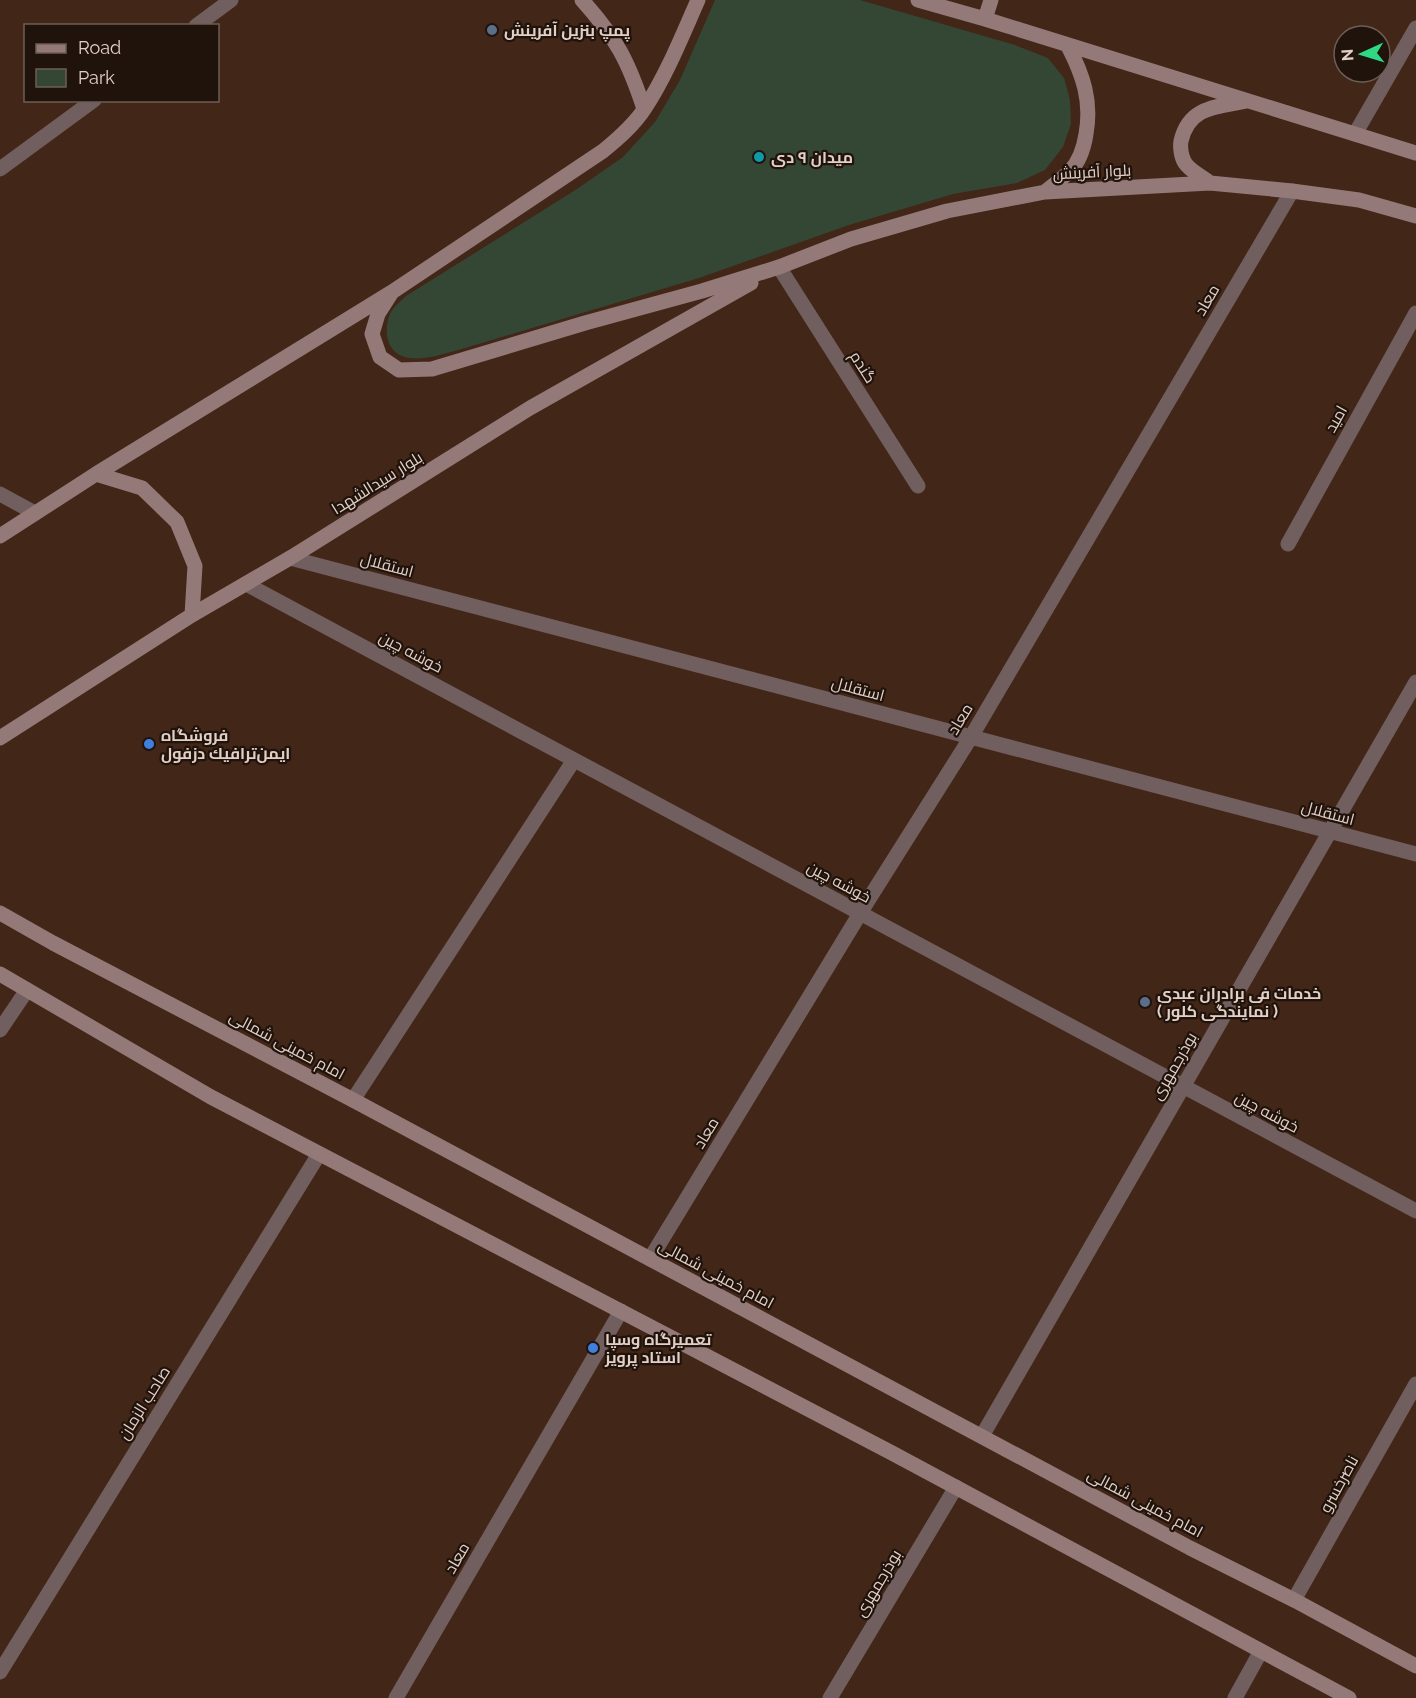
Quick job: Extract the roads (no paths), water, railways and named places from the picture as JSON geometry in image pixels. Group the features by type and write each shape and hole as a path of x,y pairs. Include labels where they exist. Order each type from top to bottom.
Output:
{"main road":[{"path":"582,0 617,43 632,70 645,109"},
{"path":"0,536 96,474 392,292 603,151 625,132 645,109 670,63 698,0"},
{"path":"918,0 939,3 955,11 1416,153"},
{"path":"985,19 991,0"},
{"path":"1045,192 1071,170 1083,149 1088,122 1089,100 1081,70 1068,46"},
{"path":"1210,183 1185,163 1180,147 1184,130 1190,118 1210,109 1250,101"},
{"name":"بلوار آفرینش","path":"778,267 851,239 946,211 1045,192 1210,183 1359,200 1416,216"},
{"path":"392,292 378,314 372,334 380,357 399,370 432,369 778,267"},
{"name":"بلوار سیدالشهدا","path":"0,738 192,615 290,558 530,408 778,267"},
{"path":"96,474 142,488 177,522 195,567 192,615"},
{"name":"امام خمینی شمالی","path":"0,913 1190,1548 1294,1600 1416,1666"},
{"path":"0,974 211,1097 956,1487 1349,1698"}],"street":[{"path":"199,24 231,0"},
{"path":"1355,134 1416,28"},
{"path":"0,169 91,102"},
{"name":"معاد","path":"650,1259 971,737 1292,191"},
{"name":"گندم","path":"778,267 918,486"},
{"name":"امید","path":"1288,544 1416,313"},
{"path":"0,494 35,513"},
{"name":"استقلال","path":"290,558 1416,854"},
{"name":"خوشه چین","path":"246,584 1416,1211"},
{"name":"بوذرجمهری","path":"982,1436 1416,682"},
{"path":"353,1100 574,760"},
{"path":"0,1030 27,990"},
{"name":"صاحب الزمان","path":"0,1672 319,1154"},
{"name":"معاد","path":"396,1698 621,1311"},
{"name":"ناصرخسرو","path":"1294,1600 1416,1384"},
{"name":"بوذرجمهری","path":"831,1698 956,1487"},
{"path":"1235,1698 1261,1651"}],"place":[{"name":"پمپ بنزین آفرینش","path":"492,30"},
{"name":"میدان ۹ دی","path":"759,157"},
{"name":"فروشگاه ايمن‌ترافيك دزفول","path":"149,744"},
{"name":"خدمات فی برادران عبدی ( نمایندگی کلور )","path":"1145,1002"},
{"name":"تعمیرگاه وسپا استاد پرویز","path":"593,1348"}]}
